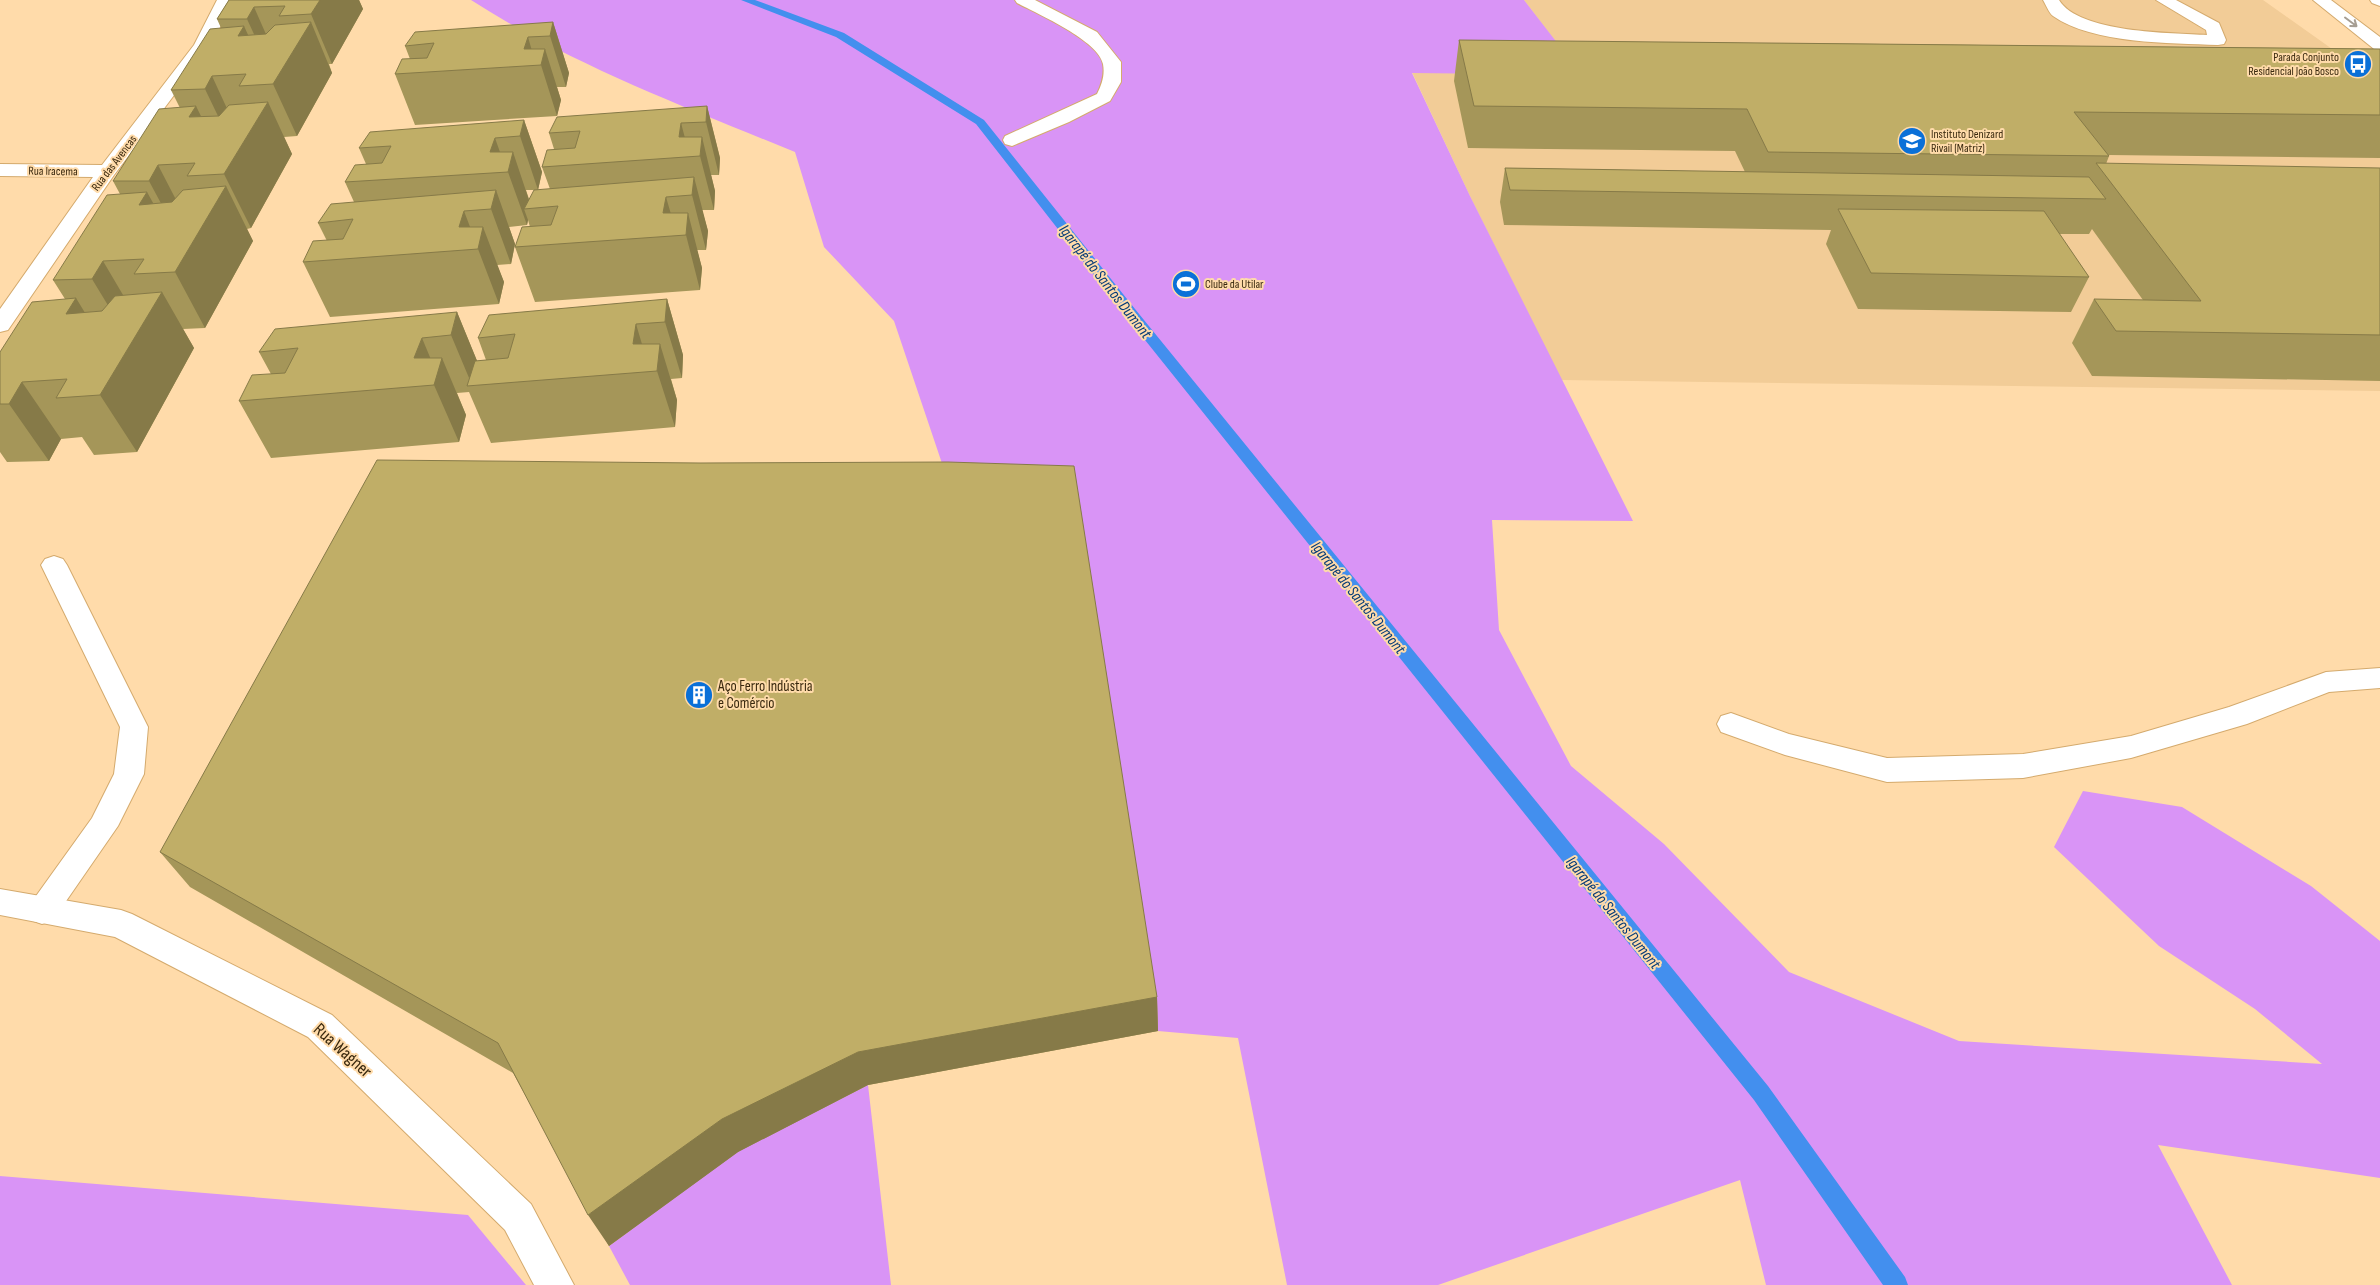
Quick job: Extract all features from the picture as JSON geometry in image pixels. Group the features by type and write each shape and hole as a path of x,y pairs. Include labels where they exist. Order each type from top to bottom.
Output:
{"main road":[{"name":"Rua das Avencas","path":"0,324 107,172 202,46 225,0"},
{"path":"1012,140 1063,118 1104,97 1112,82 1112,62 1092,36 1023,0"},
{"path":"2051,0 2058,12 2099,30 2160,38 2218,40 2213,27 2164,0"},
{"path":"2321,0 2380,45"},
{"name":"Rua Iracema","path":"0,170 107,172"},
{"path":"42,910 103,826 129,774 134,726 54,565"},
{"path":"1731,724 1785,744 1887,770 2023,766 2131,747 2237,716 2326,682 2380,678"},
{"name":"Rua Wagner","path":"0,902 120,924 320,1026 518,1217 555,1285"}],"shaded area":[{"path":"471,0 1524,0 1582,75 1412,73 1470,196 1633,521 1492,520 1499,630 1571,766 1664,844 1789,972 1959,1041 2322,1064 2255,1009 2159,946 2054,847 2083,791 2182,807 2311,886 2380,941 2380,1178 2158,1145 2232,1285 1766,1285 1740,1180 1438,1285 1287,1285 1238,1038 1158,1031 1077,504 954,499 894,321 824,247 795,152 630,84 589,65 509,23"},
{"path":"1524,0 2263,0 2380,83 2380,391 1561,380 1470,196 1412,72 1581,75"},
{"path":"868,1085 891,1285 630,1285 609,1246 738,1151"},
{"path":"0,1176 468,1215 526,1285 0,1285"}],"building":[{"path":"229,0 320,0 311,14 279,16 285,6 254,7 247,19 217,19"},
{"path":"311,22 273,84 239,86 246,74 212,76 205,89 171,90 210,29 244,26 238,36 266,34 275,25"},
{"path":"553,22 550,36 528,37 524,49 545,49 541,65 395,74 402,59 427,58 434,43 405,46 415,32"},
{"path":"1459,40 2380,49 2380,115 2074,112 2109,156 1768,152 1747,109 1474,106"},
{"path":"268,102 224,174 187,176 195,163 158,165 149,181 113,181 159,109 196,106 189,117 219,116 229,105"},
{"path":"707,106 706,122 681,123 679,137 702,137 700,156 542,167 547,150 575,148 580,131 549,133 557,117"},
{"path":"524,120 520,136 495,138 490,152 513,152 508,172 345,182 355,165 382,163 391,146 359,148 370,132"},
{"path":"2096,163 2380,168 2380,335 2116,331 2094,299 2201,301"},
{"path":"1505,168 2089,177 2106,199 1510,190"},
{"path":"694,177 692,195 666,197 663,213 688,213 686,235 515,247 522,227 551,225 558,206 524,209 534,190"},
{"path":"226,186 175,272 134,274 144,259 103,261 92,279 53,280 107,195 147,192 139,205 172,202 183,190"},
{"path":"496,190 491,209 464,211 459,227 483,227 478,249 303,262 313,241 343,239 353,219 318,223 331,204"},
{"path":"1838,209 2044,211 2089,277 1871,273"},
{"path":"162,292 100,395 56,398 67,379 22,382 9,404 0,404 0,352 32,302 76,298 66,314 102,311 115,296"},
{"path":"667,299 665,322 636,324 633,344 660,344 657,371 467,386 475,361 508,358 515,334 478,338 489,315"},
{"path":"457,312 451,335 422,338 414,358 442,358 434,385 239,401 252,375 285,373 298,348 259,352 275,329"},
{"name":"Aço Ferro Indústria e Comércio","path":"377,460 700,463 948,462 1074,466 1157,997 858,1052 722,1119 588,1215 498,1043 160,852"}],"waterway":[{"name":"Igarapé do Santos Dumont","path":"746,0 840,35 980,122 1130,312 1761,1093 1897,1285"}],"place":[{"name":"Parada Conjunto Residencial João Bosco","path":"2358,64"},
{"name":"Instituto Denizard Rivail (Matriz)","path":"1912,141"},
{"name":"Clube da Utilar","path":"1186,284"},
{"name":"Aço Ferro Indústria e Comércio","path":"699,695"}]}
